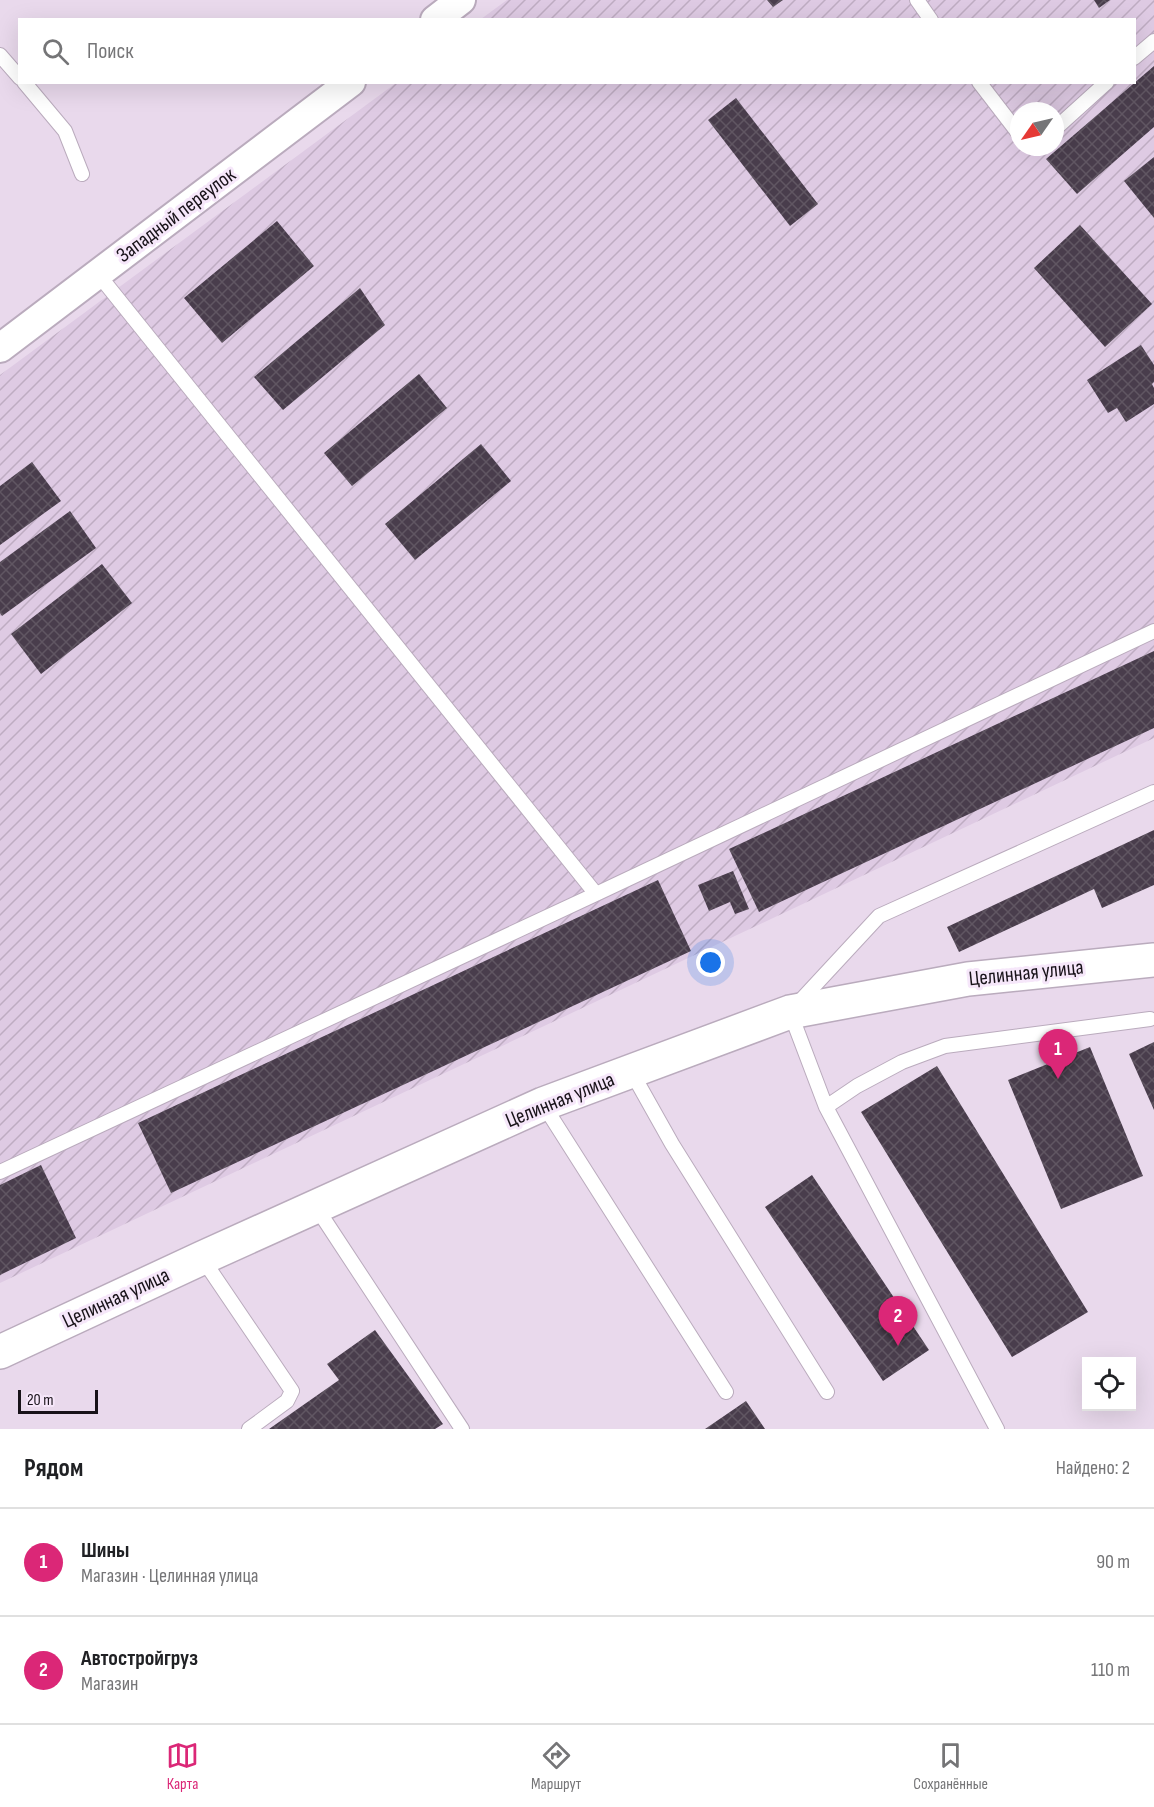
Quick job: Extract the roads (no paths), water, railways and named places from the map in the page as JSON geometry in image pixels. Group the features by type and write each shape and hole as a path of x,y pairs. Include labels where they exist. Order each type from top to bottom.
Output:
{"main road":[{"name":"Целинная улица","path":"0,1352 543,1104 790,1012 968,979 1154,960"}],"street":[{"path":"438,18 460,0"},
{"name":"Западный переулок","path":"0,348 348,84"}],"lane":[{"path":"917,0 930,18"},
{"path":"1136,56 1154,41"},
{"path":"0,55 18,76"},
{"path":"26,84 65,131 82,174"},
{"path":"981,84 1010,122"},
{"path":"1064,121 1105,84"},
{"path":"98,274 596,894"},
{"path":"0,1172 1154,631"},
{"path":"997,1429 826,1107 790,1012 879,916 1154,792"},
{"path":"826,1107 857,1086 903,1062 945,1046 1150,1019"},
{"path":"631,1071 672,1144 827,1392"},
{"path":"543,1104 726,1392"},
{"path":"316,1207 462,1429"},
{"path":"202,1258 292,1391 287,1401 249,1429"}],"place":[{"name":"Шины","path":"1058,1079"},
{"name":"Автостройгруз","path":"898,1346"}]}
